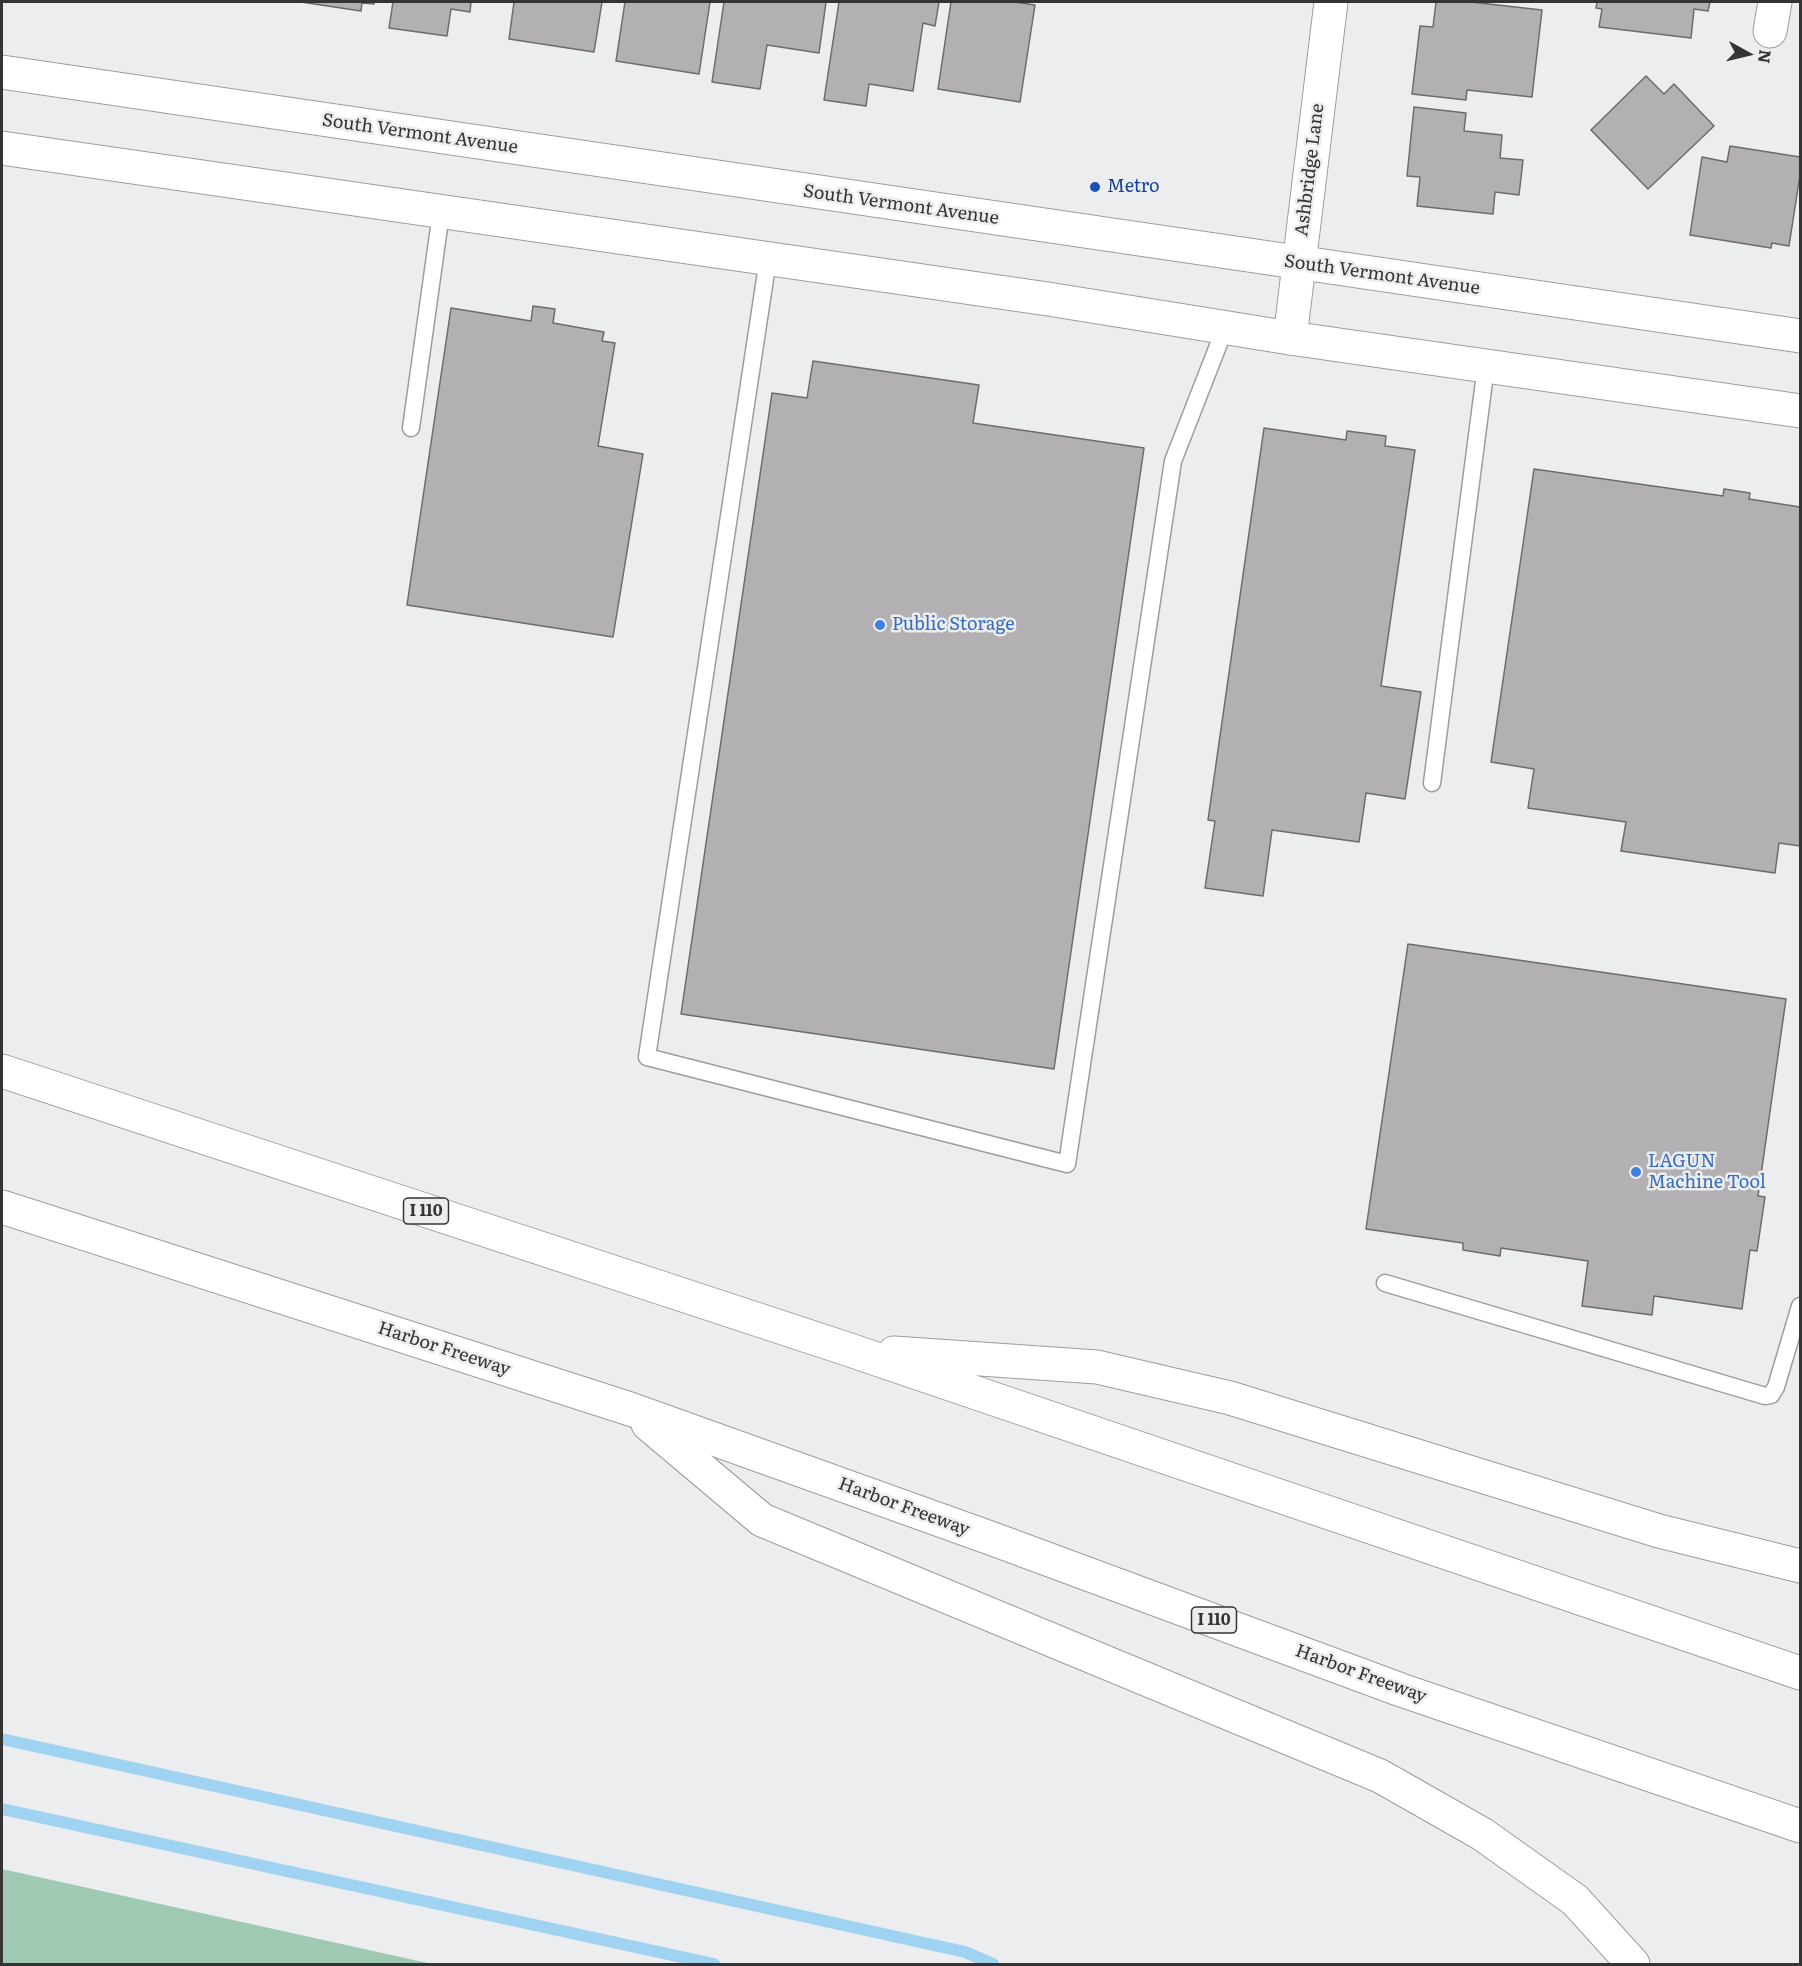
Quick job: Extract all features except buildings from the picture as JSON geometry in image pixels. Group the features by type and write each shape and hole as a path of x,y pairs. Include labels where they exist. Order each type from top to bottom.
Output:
{"main road":[{"name":"Ashbridge Lane","path":"1290,338 1331,2"},
{"name":"South Vermont Avenue","path":"2,72 1800,336"},
{"path":"2,148 1048,299 1290,338 1800,411"},
{"name":"I 110","path":"2,1071 850,1350 1800,1673"},
{"name":"Harbor Freeway","path":"2,1207 630,1409 993,1539 1401,1690 1800,1826"},
{"path":"850,1350 1097,1367 1230,1398 1659,1531 1800,1566"},
{"path":"630,1409 762,1520 1390,1782 1482,1834 1575,1900 1633,1965"}],"lane":[{"path":"411,428 441,213"},
{"path":"768,259 647,1057 1067,1164 1173,461 1226,328"},
{"path":"1432,783 1486,366"},
{"path":"1385,1282 1765,1396 1771,1395 1776,1387 1800,1306"}],"green space":[{"path":"2,1869 432,1964 2,1964"}],"waterway":[{"path":"2,1739 965,1952 993,1964"},
{"path":"2,1809 714,1964"}],"place":[{"name":"Metro","path":"1095,187"},
{"name":"Public Storage","path":"880,625"},
{"name":"LAGUN Machine Tool","path":"1636,1172"}]}
